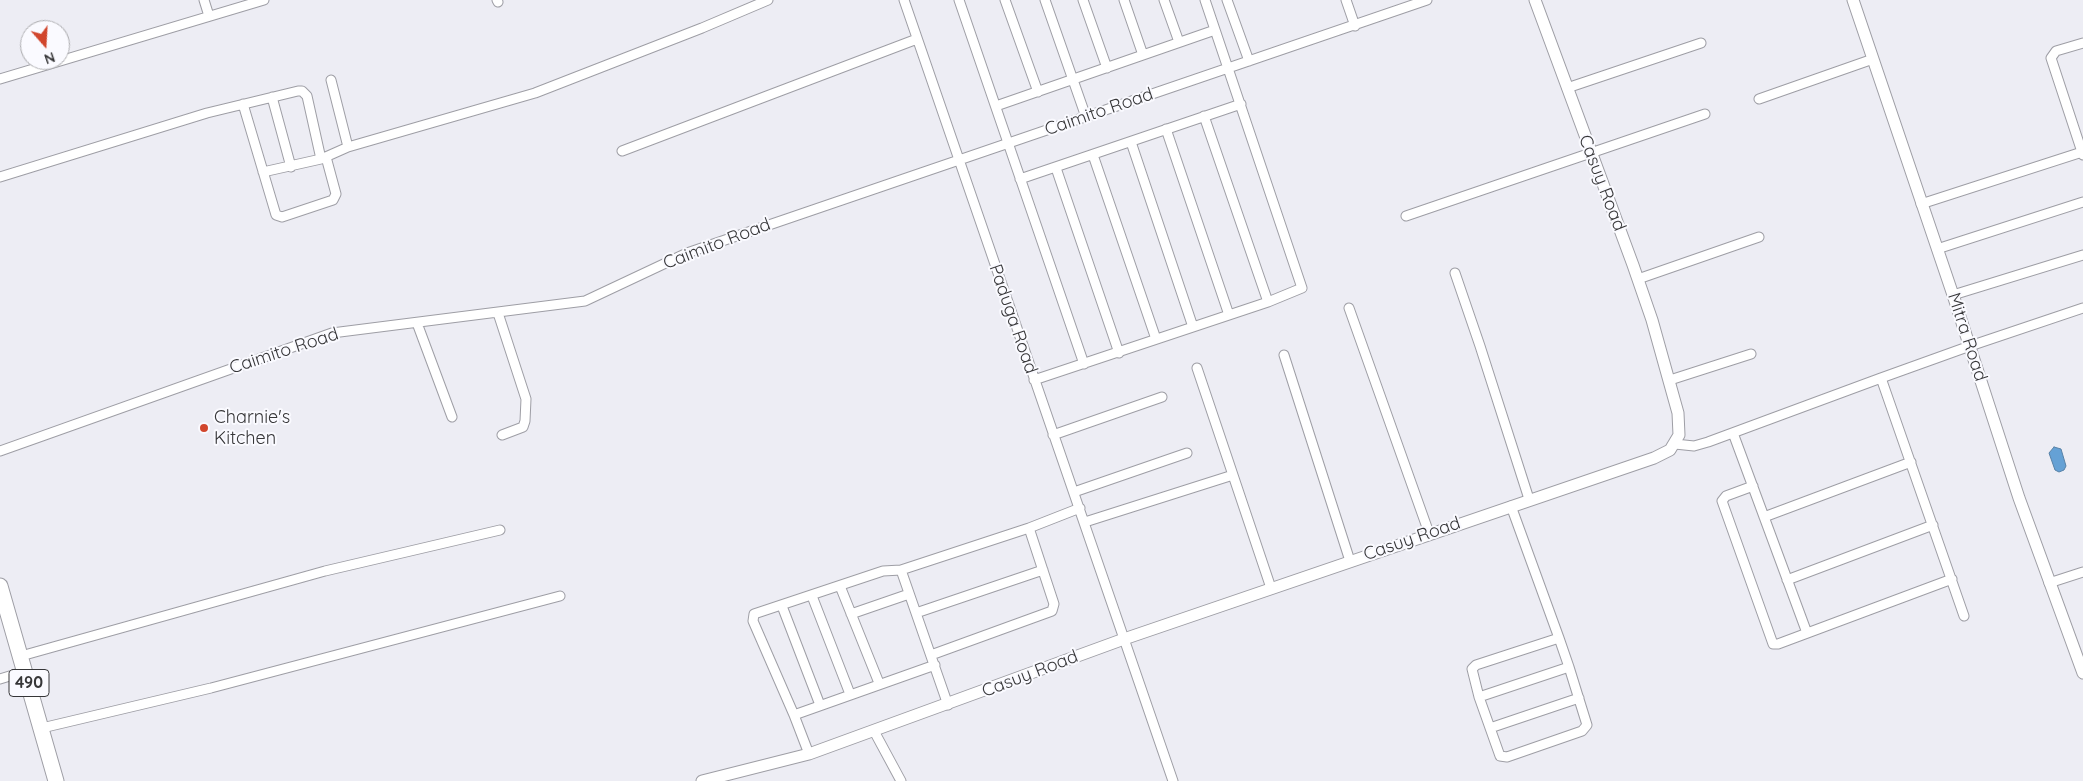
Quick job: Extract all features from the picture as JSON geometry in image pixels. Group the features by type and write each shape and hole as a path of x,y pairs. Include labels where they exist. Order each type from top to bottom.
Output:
{"main road":[{"name":"490","path":"0,586 26,671 56,781"}],"street":[{"path":"204,0 209,16"},
{"path":"229,0 232,10"},
{"path":"0,78 264,0"},
{"path":"262,172 323,158 348,147 561,84 768,0"},
{"name":"Paduga Road","path":"904,0 1173,781"},
{"path":"959,0 1084,364"},
{"path":"1005,0 1038,92"},
{"path":"1045,0 1086,116"},
{"path":"1083,0 1107,68"},
{"path":"1124,0 1143,55"},
{"path":"1164,0 1179,42"},
{"path":"1034,380 1268,302 1299,290 1302,285 1205,0"},
{"path":"1227,0 1249,61"},
{"path":"1346,0 1355,26"},
{"name":"Caimito Road","path":"0,451 324,335 575,303 592,299 687,253 1427,0"},
{"name":"Casuy Road","path":"702,781 809,754 1124,639 1429,533 1654,458 1670,450 1679,435 1679,420 1670,380 1638,279 1535,0"},
{"name":"Mitra Road","path":"1853,0 1953,295 2019,498 2083,673"},
{"path":"996,106 1215,30"},
{"path":"622,151 917,39"},
{"path":"1568,88 1701,43"},
{"path":"1921,204 2082,154 2081,141 2051,58 2056,51 2083,43"},
{"path":"1759,99 1873,59"},
{"path":"331,80 348,147"},
{"path":"0,176 207,113 272,97 298,91 305,93 323,158 336,194 333,200 282,217 274,213 244,104"},
{"path":"272,97 290,166"},
{"path":"1020,179 1241,104"},
{"path":"1406,216 1705,114"},
{"path":"1204,116 1268,302"},
{"path":"1166,129 1229,314"},
{"path":"1131,142 1193,327"},
{"path":"1093,155 1156,339"},
{"path":"1056,168 1119,353"},
{"path":"1937,249 2083,202"},
{"path":"1638,279 1760,237"},
{"path":"1953,295 2083,255"},
{"path":"1455,273 1529,499"},
{"path":"1349,308 1429,533"},
{"path":"1675,444 1694,446 1733,433 1970,346 2083,308"},
{"path":"498,313 526,399 523,427 502,434"},
{"path":"417,323 452,417"},
{"path":"1670,380 1751,354"},
{"path":"1284,355 1350,561"},
{"path":"1197,368 1271,588"},
{"path":"1881,378 1964,616"},
{"path":"1053,434 1162,397"},
{"path":"1733,433 1807,633"},
{"path":"1074,492 1187,454"},
{"path":"1764,517 1911,462"},
{"path":"1084,522 1233,475"},
{"path":"1753,486 1726,496 1722,501 1772,642 1778,644 1952,579"},
{"path":"1511,506 1569,667 1587,722 1585,728 1507,757 1500,756 1479,698 1472,672 1473,667 1558,638"},
{"path":"809,754 752,619 754,614 888,570 900,570 1029,528 1080,508"},
{"path":"1787,580 1933,525"},
{"path":"931,655 1052,611 1054,604 1029,528"},
{"path":"21,656 325,571 500,530"},
{"path":"900,570 948,704"},
{"path":"916,614 1043,570"},
{"path":"2050,583 2083,572"},
{"path":"840,586 879,683"},
{"path":"851,614 909,594"},
{"path":"42,728 211,688 560,596"},
{"path":"812,596 850,694"},
{"path":"782,606 820,705"},
{"path":"794,715 879,683 935,665"},
{"path":"1479,698 1569,667"},
{"path":"0,679 26,671"},
{"path":"1490,728 1579,698"},
{"path":"874,731 901,781"}],"water":[{"path":"2054,447 2061,449 2066,466 2064,470 2059,472 2055,470 2049,453"}],"place":[{"name":"Charnie's Kitchen","path":"204,428"}]}
